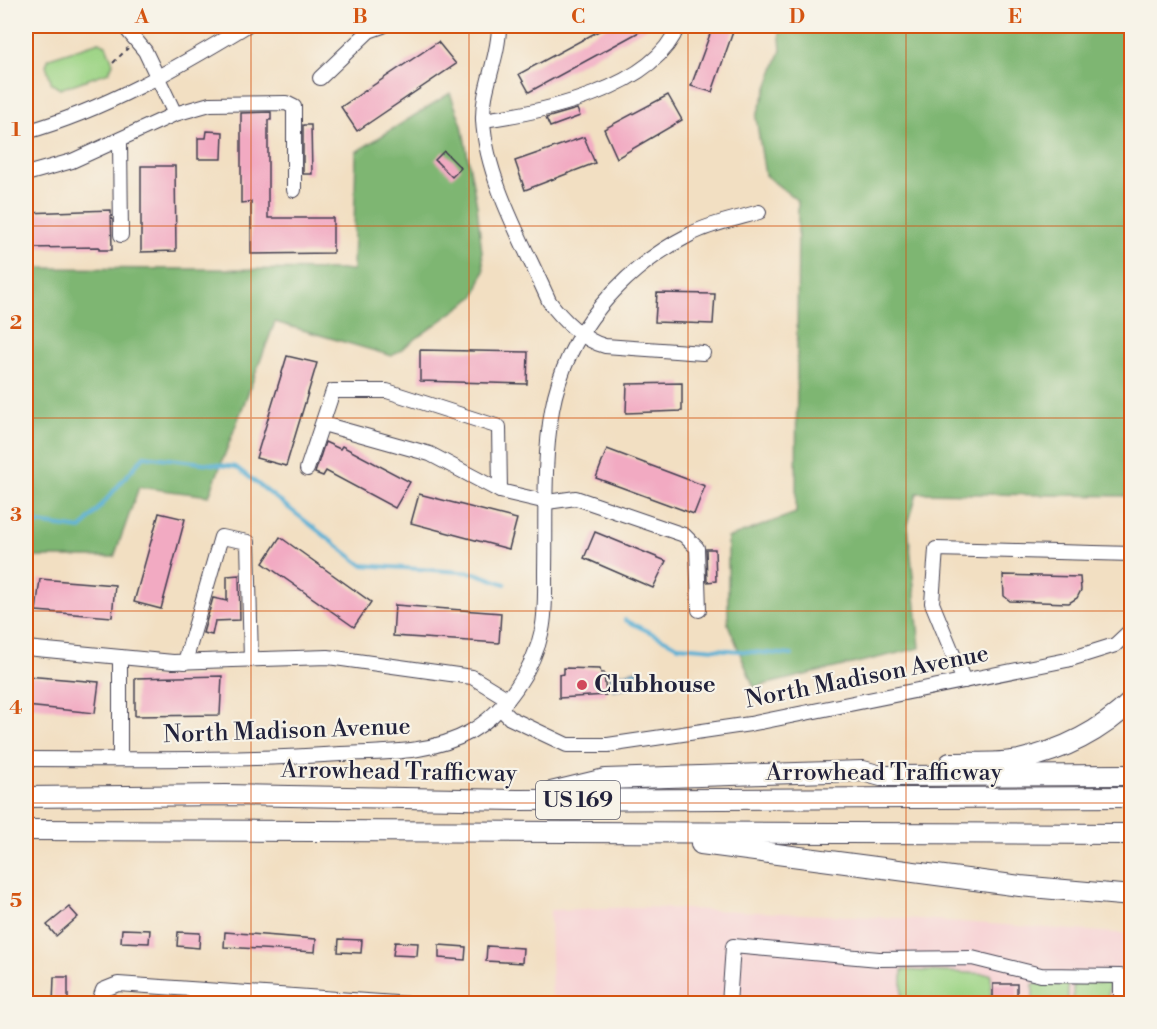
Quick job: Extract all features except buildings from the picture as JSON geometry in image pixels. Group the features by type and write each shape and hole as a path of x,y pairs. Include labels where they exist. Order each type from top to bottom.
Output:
{"highway":[{"path":"518,800 605,779 863,771 882,766 1017,760 1060,748 1098,729 1131,701"},
{"path":"863,771 881,776 1131,775"},
{"name":"Arrowhead Trafficway","path":"26,797 226,795 518,800 1131,797"},
{"name":"US 169","path":"26,830 624,834 1131,834"},
{"path":"624,834 1020,886 1131,896"}],"street":[{"path":"124,26 138,42 159,76 176,114"},
{"path":"26,132 56,123 159,76 246,26"},
{"path":"320,78 367,28 383,26"},
{"path":"499,26 483,120 495,178 549,301 561,318 582,332 591,343 703,353"},
{"path":"483,120 536,113 579,99 640,71 673,39 678,26"},
{"path":"26,174 72,161 176,114 210,104 286,103 294,107 294,190"},
{"path":"120,140 122,235"},
{"name":"North Madison Avenue","path":"26,759 276,758 423,749 470,732 504,703 529,667 542,631 552,411 565,366 582,332 609,294 643,262 693,232 759,212"},
{"path":"307,469 333,391 387,391 499,427 500,491"},
{"path":"323,424 430,454 500,491 547,502 576,498 684,535 697,548 699,610"},
{"path":"185,662 221,537 248,542 251,660"},
{"path":"964,681 932,603 936,549 1131,554"},
{"name":"North Madison Avenue","path":"504,703 510,718 567,745 608,745 720,729 1067,660 1115,645 1131,629"},
{"path":"26,648 185,662 328,657 472,677 504,703"},
{"path":"120,657 120,759"},
{"path":"729,1004 733,946 879,959 972,958 1041,975 1120,976 1121,1004"},
{"path":"101,997 118,984 410,1004"}],"path":[{"path":"113,63 118,61 122,51 138,42"}],"shaded area":[{"path":"639,907 919,919 1131,934 1131,1003 552,1003 550,910"}],"green space":[{"path":"779,26 1131,26 1132,401 1128,496 917,493 908,525 920,648 754,687 728,624 728,538 796,513 798,201 765,175 756,117 781,50"},
{"path":"99,42 106,45 113,63 109,72 60,89 52,84 46,65 49,58"},
{"path":"450,93 462,125 477,206 484,271 475,296 392,356 275,322 209,496 139,487 114,557 26,557 26,268 353,270 356,152"},
{"path":"902,970 991,974 991,1003 902,1003"},
{"path":"1073,983 1109,983 1108,1002 1073,1002"},
{"path":"1033,984 1068,984 1068,1003 1033,1003"}],"water":[{"path":"637,670 640,685 613,690 610,676"}],"waterway":[{"path":"26,531 38,523 81,529 144,456 236,467 362,565 475,573 505,584"},
{"path":"625,620 678,646 792,655"}],"place":[{"name":"Clubhouse","path":"582,685"}]}
